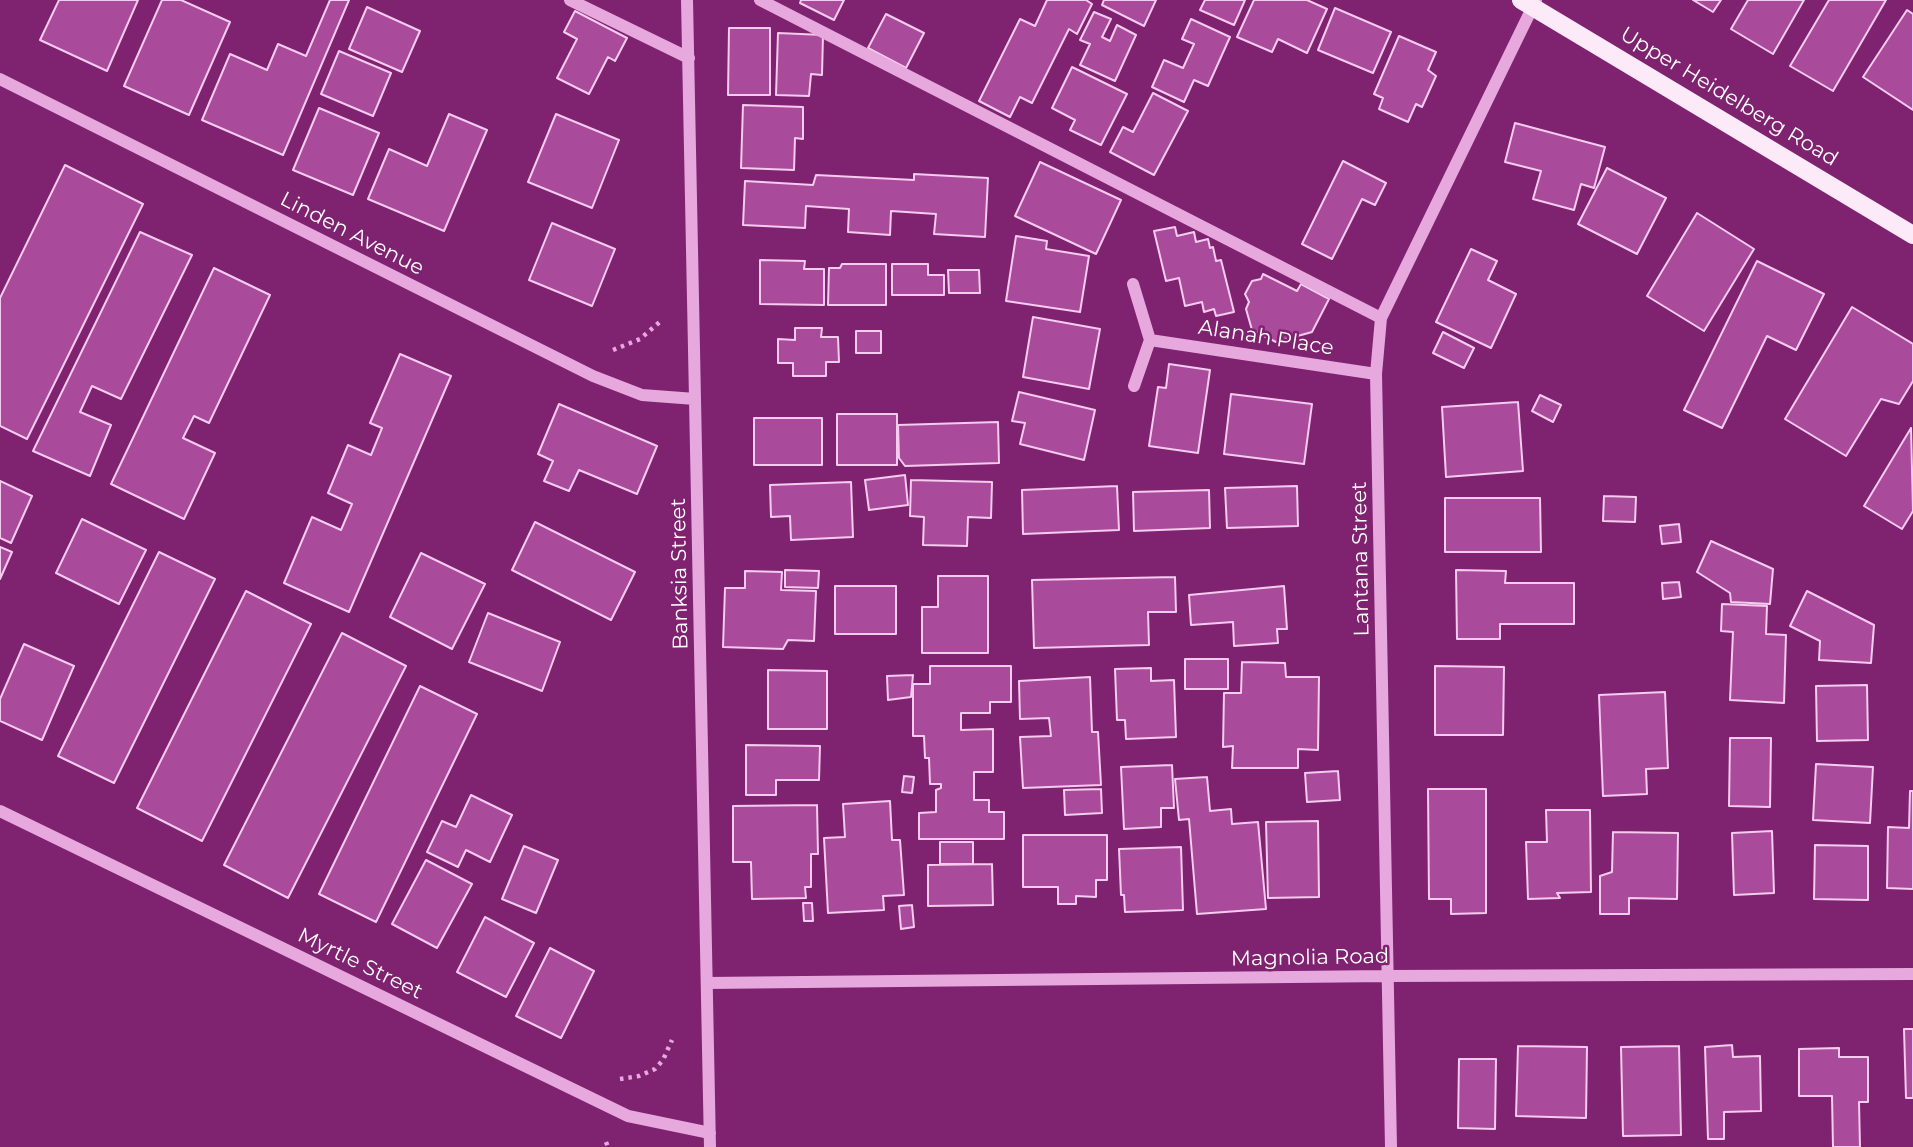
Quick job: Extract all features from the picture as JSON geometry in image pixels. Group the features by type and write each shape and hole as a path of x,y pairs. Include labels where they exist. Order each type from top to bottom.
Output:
{"main road":[{"name":"Upper Heidelberg Road","path":"1530,2 1913,235"}],"street":[{"path":"570,0 689,58"},
{"name":"Banksia Street","path":"688,0 710,1140"},
{"path":"760,0 1381,318"},
{"name":"Lantana Street","path":"1391,1147 1377,373 1381,318 1530,2"},
{"name":"Linden Avenue","path":"0,79 593,376 642,395 695,399"},
{"path":"1133,284 1150,340 1134,386"},
{"name":"Alanah Place","path":"1150,340 1377,373"},
{"name":"Myrtle Street","path":"0,811 628,1116 710,1140"},
{"name":"Magnolia Road","path":"707,983 1913,974"}],"path":[{"path":"613,350 640,339 662,320"},
{"path":"620,1079 639,1076 655,1069 673,1040"}],"building":[{"path":"59,0 138,0 107,71 40,40"},
{"path":"162,0 181,0 230,22 189,115 124,86"},
{"path":"330,0 349,0 283,155 202,120 230,54 267,70 278,44 306,56"},
{"path":"801,0 844,0 834,20 800,3"},
{"path":"1047,0 1086,0 1092,4 1077,34 1069,29 1032,103 1020,97 1010,117 979,101 1020,19 1035,26"},
{"path":"1104,0 1156,0 1144,26 1102,5"},
{"path":"1205,0 1245,0 1234,25 1200,10"},
{"path":"1254,0 1307,0 1327,9 1307,53 1278,39 1272,52 1237,37"},
{"path":"1693,0 1721,0 1713,12"},
{"path":"1748,0 1804,0 1773,54 1731,29"},
{"path":"1829,0 1886,0 1833,91 1790,66"},
{"path":"367,7 420,31 402,72 349,49"},
{"path":"1335,8 1391,32 1373,73 1318,50"},
{"path":"1907,10 1913,14 1913,110 1863,77"},
{"path":"575,11 627,38 615,61 608,57 589,94 557,78 577,39 564,32"},
{"path":"1094,12 1111,19 1102,37 1110,41 1117,25 1136,35 1115,81 1080,65 1090,44 1080,40"},
{"path":"886,14 924,33 906,68 868,48"},
{"path":"1191,19 1230,37 1208,86 1194,80 1184,102 1152,87 1164,60 1183,68 1194,44 1182,39"},
{"path":"729,28 770,28 770,95 728,95"},
{"path":"778,33 823,35 822,75 811,74 809,96 776,95"},
{"path":"1399,36 1436,52 1428,70 1436,76 1422,107 1416,104 1408,122 1379,109 1383,98 1374,94"},
{"path":"339,51 391,73 373,116 321,94"},
{"path":"1072,67 1127,94 1101,145 1070,130 1075,120 1052,108"},
{"path":"1153,93 1188,111 1154,175 1110,152 1123,127 1133,132"},
{"path":"743,105 803,107 803,139 795,138 794,170 741,168"},
{"path":"319,108 379,133 353,195 293,170"},
{"path":"449,114 487,130 444,231 368,199 389,149 427,166"},
{"path":"556,114 619,140 592,208 528,182"},
{"path":"1515,123 1605,147 1594,188 1581,184 1574,210 1533,199 1541,171 1505,162"},
{"path":"1343,161 1386,183 1375,205 1362,199 1332,259 1302,244"},
{"path":"1040,162 1121,200 1096,254 1015,216"},
{"path":"65,165 143,204 27,439 0,426 0,298"},
{"path":"1607,168 1666,198 1637,254 1578,224"},
{"path":"914,174 988,178 985,237 934,234 936,214 891,211 890,235 848,232 849,209 806,206 805,228 743,225 745,181 813,185 816,175 914,180"},
{"path":"1697,213 1754,249 1704,331 1647,296"},
{"path":"552,223 615,249 592,306 529,280"},
{"path":"1175,227 1177,236 1194,232 1196,242 1208,239 1216,261 1221,260 1234,312 1216,316 1214,309 1204,312 1202,302 1185,306 1179,278 1166,281 1154,231"},
{"path":"140,232 192,255 121,399 92,386 80,412 111,425 90,476 33,451"},
{"path":"1016,236 1047,241 1046,249 1089,256 1080,312 1006,301"},
{"path":"1471,249 1497,261 1488,280 1516,294 1491,348 1436,322"},
{"path":"760,260 805,261 804,269 824,269 824,305 760,304"},
{"path":"1757,261 1824,294 1796,350 1767,336 1722,428 1684,410"},
{"path":"842,264 886,264 886,305 828,305 829,268 840,268"},
{"path":"892,264 928,264 928,275 944,275 944,295 892,295"},
{"path":"214,268 270,295 209,423 194,416 183,438 215,453 184,519 111,484"},
{"path":"948,270 979,270 980,293 949,293"},
{"path":"1263,274 1297,291 1301,284 1329,299 1312,332 1276,342 1252,330 1246,309 1249,302 1245,294 1252,281 1261,279"},
{"path":"1852,307 1913,344 1913,381 1899,404 1881,399 1846,456 1785,419"},
{"path":"1033,317 1100,329 1089,389 1023,377"},
{"path":"795,328 822,328 821,337 838,337 839,362 826,362 826,376 793,376 793,363 778,363 778,339 795,340"},
{"path":"856,331 881,331 881,353 856,353"},
{"path":"1443,332 1474,348 1464,368 1433,353"},
{"path":"400,354 451,376 349,612 284,583 312,517 341,530 352,504 328,493 348,445 371,455 382,428 370,423"},
{"path":"1169,364 1210,370 1198,453 1149,446 1158,387 1166,388"},
{"path":"1019,392 1095,410 1084,460 1020,444 1025,423 1012,421"},
{"path":"1231,394 1312,404 1304,464 1224,454"},
{"path":"1540,395 1561,405 1553,422 1532,411"},
{"path":"1518,402 1523,471 1446,477 1442,407"},
{"path":"559,404 657,446 637,494 579,470 569,491 544,481 553,461 538,454"},
{"path":"837,414 897,414 897,465 837,465"},
{"path":"754,418 822,418 822,465 754,465"},
{"path":"998,422 999,463 905,466 899,458 898,425"},
{"path":"1911,428 1913,511 1902,529 1864,506"},
{"path":"905,475 908,505 869,510 865,480"},
{"path":"911,480 992,482 991,518 968,517 967,546 923,545 924,517 910,516"},
{"path":"0,481 32,496 11,543 0,538"},
{"path":"851,482 853,537 791,540 790,516 771,517 770,485"},
{"path":"1117,486 1119,530 1023,534 1022,490"},
{"path":"1297,486 1298,526 1227,528 1225,488"},
{"path":"1209,490 1210,528 1134,531 1133,492"},
{"path":"1604,496 1636,497 1635,522 1603,521"},
{"path":"1445,498 1540,498 1541,552 1445,552"},
{"path":"82,519 146,550 119,604 56,573"},
{"path":"535,522 635,572 611,620 512,570"},
{"path":"1679,524 1681,542 1662,544 1660,526"},
{"path":"1711,541 1773,569 1770,604 1731,602 1730,593 1697,572"},
{"path":"0,547 12,552 0,579"},
{"path":"159,552 215,579 114,783 58,756"},
{"path":"421,553 485,584 452,649 390,617"},
{"path":"785,570 819,571 818,588 785,587"},
{"path":"1456,570 1506,571 1505,583 1574,583 1574,624 1500,624 1500,639 1457,639"},
{"path":"745,571 782,572 781,590 816,591 814,641 788,640 783,649 723,647 725,588 745,588"},
{"path":"938,576 988,576 988,653 922,653 922,607 938,607"},
{"path":"1175,577 1176,612 1148,612 1149,645 1034,648 1032,580"},
{"path":"1679,582 1681,597 1663,599 1662,583"},
{"path":"835,586 896,586 896,634 835,634"},
{"path":"1284,586 1287,629 1277,629 1278,643 1234,646 1233,622 1191,625 1189,595"},
{"path":"246,591 311,624 202,841 137,808"},
{"path":"1807,591 1874,625 1871,663 1819,660 1820,641 1790,626"},
{"path":"1722,604 1767,606 1766,634 1786,635 1784,703 1730,700 1733,632 1721,631"},
{"path":"488,613 560,642 542,691 469,662"},
{"path":"342,633 406,666 288,898 224,865"},
{"path":"24,644 74,666 42,740 0,721 0,699"},
{"path":"1185,659 1228,659 1228,689 1185,689"},
{"path":"1242,662 1285,663 1286,677 1319,677 1318,750 1298,749 1298,768 1232,768 1233,746 1223,747 1224,693 1241,693"},
{"path":"930,666 1011,666 1011,702 990,702 990,713 961,713 961,730 993,729 993,772 974,772 974,800 989,800 989,812 1004,812 1004,839 919,839 919,813 936,812 936,790 941,788 941,784 930,784 929,758 925,758 924,736 913,736 913,684 930,684"},
{"path":"1435,666 1504,667 1503,735 1435,735"},
{"path":"1151,668 1151,681 1174,680 1176,737 1126,739 1125,720 1117,720 1115,669"},
{"path":"768,670 827,671 827,729 768,729"},
{"path":"913,675 911,697 888,700 887,676"},
{"path":"1090,677 1092,732 1098,732 1101,785 1023,788 1020,737 1051,736 1049,718 1020,719 1019,681"},
{"path":"1867,685 1868,740 1817,741 1816,686"},
{"path":"420,686 477,714 376,922 319,894"},
{"path":"1665,692 1668,768 1646,769 1647,794 1603,796 1599,695"},
{"path":"1730,738 1771,738 1770,807 1729,806"},
{"path":"746,745 820,746 819,780 776,780 776,795 746,795"},
{"path":"1816,764 1873,767 1870,823 1813,820"},
{"path":"1172,765 1174,808 1161,808 1161,827 1124,829 1121,767"},
{"path":"1338,771 1340,800 1307,802 1305,773"},
{"path":"904,776 914,777 912,793 902,792"},
{"path":"1207,777 1210,811 1231,809 1232,824 1258,822 1266,909 1197,914 1189,819 1179,820 1175,779"},
{"path":"1101,789 1102,813 1065,815 1064,790"},
{"path":"1428,789 1486,789 1486,913 1451,914 1451,899 1429,899"},
{"path":"1910,791 1913,791 1913,889 1887,888 1888,827 1909,828"},
{"path":"471,795 512,815 490,862 466,850 458,867 427,852 442,821 456,827"},
{"path":"890,801 892,840 900,840 904,895 883,896 884,910 828,913 824,838 845,837 843,804"},
{"path":"817,805 818,854 811,854 811,887 805,887 806,898 752,899 751,862 733,862 733,806"},
{"path":"1546,810 1590,810 1591,892 1557,893 1560,898 1528,899 1526,842 1547,842"},
{"path":"1318,821 1319,897 1268,898 1266,822"},
{"path":"1772,831 1774,893 1734,895 1732,833"},
{"path":"1613,832 1678,833 1677,899 1629,898 1629,914 1600,914 1600,876 1612,872"},
{"path":"1023,835 1107,835 1107,880 1096,880 1096,897 1076,896 1076,904 1058,904 1058,887 1023,887"},
{"path":"940,842 973,842 973,864 940,864"},
{"path":"1815,845 1868,846 1868,900 1814,899"},
{"path":"524,846 558,860 536,913 502,899"},
{"path":"1181,847 1183,910 1125,912 1124,895 1121,895 1119,849"},
{"path":"426,860 472,884 437,948 392,924"},
{"path":"992,864 993,905 928,906 928,865"},
{"path":"803,903 812,903 813,921 804,921"},
{"path":"912,905 914,927 901,929 899,906"},
{"path":"485,917 534,943 506,997 457,972"},
{"path":"550,948 594,971 561,1038 516,1016"},
{"path":"1904,1029 1913,1029 1913,1098 1906,1098"},
{"path":"1732,1045 1733,1057 1760,1056 1761,1111 1724,1112 1724,1139 1708,1139 1705,1047"},
{"path":"1518,1046 1587,1047 1586,1118 1516,1116"},
{"path":"1679,1046 1681,1135 1623,1136 1621,1047"},
{"path":"1839,1048 1839,1057 1868,1057 1868,1102 1859,1102 1860,1147 1833,1147 1832,1096 1799,1096 1799,1049"},
{"path":"1459,1059 1496,1059 1495,1129 1458,1128"}]}
